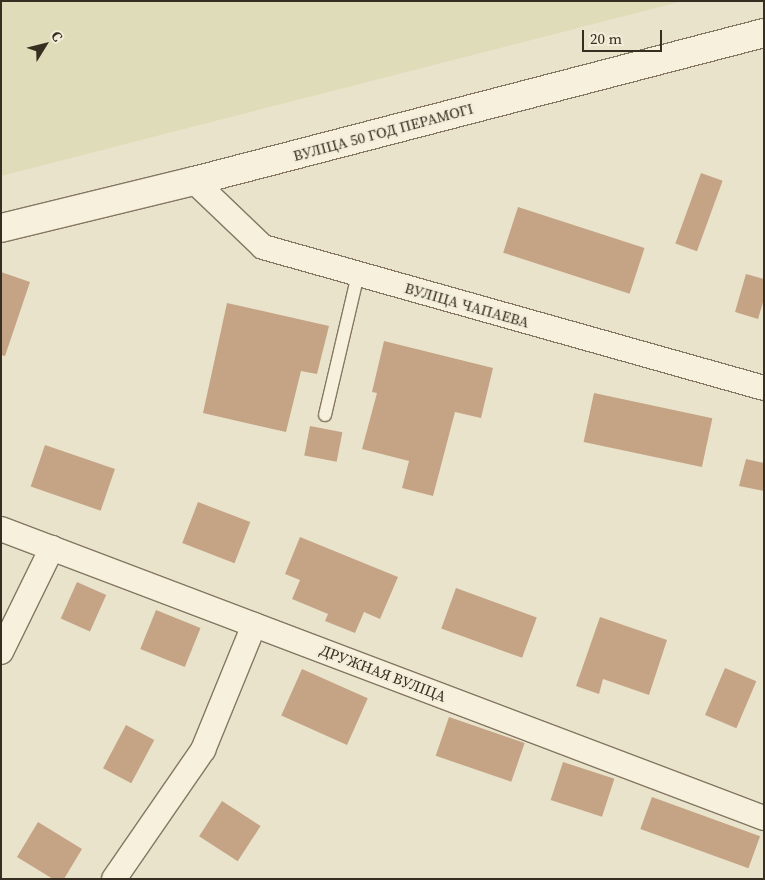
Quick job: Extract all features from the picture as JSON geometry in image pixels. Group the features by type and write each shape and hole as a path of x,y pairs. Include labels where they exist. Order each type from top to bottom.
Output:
{"main road":[{"name":"ВУЛІЦА 50 ГОД ПЕРАМОГІ","path":"1,228 194,181 764,33"}],"street":[{"name":"ВУЛІЦА ЧАПАЕВА","path":"194,181 263,247 764,388"},
{"name":"ДРУЖНАЯ ВУЛІЦА","path":"1,529 764,818"},
{"path":"1,652 52,548"},
{"path":"114,879 203,750 254,625"}],"lane":[{"path":"325,415 358,274"}],"shaded area":[{"path":"1,1 683,1 1,176"}],"building":[{"path":"701,173 723,181 697,251 675,243"},
{"path":"518,207 644,248 630,294 503,253"},
{"path":"1,272 30,282 5,356 1,355"},
{"path":"746,274 764,279 764,299 758,319 735,312"},
{"path":"227,303 329,326 317,374 301,371 286,432 203,413"},
{"path":"384,341 493,368 481,418 455,412 433,496 402,488 409,461 362,449 377,393 372,392"},
{"path":"594,393 712,418 702,467 584,442"},
{"path":"310,426 342,432 337,462 304,455"},
{"path":"45,445 115,469 101,511 31,487"},
{"path":"746,459 764,463 764,491 739,486"},
{"path":"198,502 250,522 235,563 182,543"},
{"path":"300,537 398,577 380,619 364,612 355,633 325,621 328,614 292,599 300,580 285,574"},
{"path":"77,582 106,595 90,632 61,619"},
{"path":"456,588 537,617 522,658 441,628"},
{"path":"156,610 201,628 185,667 140,649"},
{"path":"600,617 667,640 649,695 603,679 599,694 576,686"},
{"path":"725,668 756,681 736,728 705,715"},
{"path":"302,669 368,698 347,745 281,716"},
{"path":"449,717 525,743 511,782 436,756"},
{"path":"126,725 154,740 131,783 103,768"},
{"path":"563,762 614,779 602,817 551,800"},
{"path":"652,797 760,836 748,868 640,829"},
{"path":"222,801 261,826 238,861 199,836"},
{"path":"38,822 82,849 64,879 53,879 17,857"}]}
